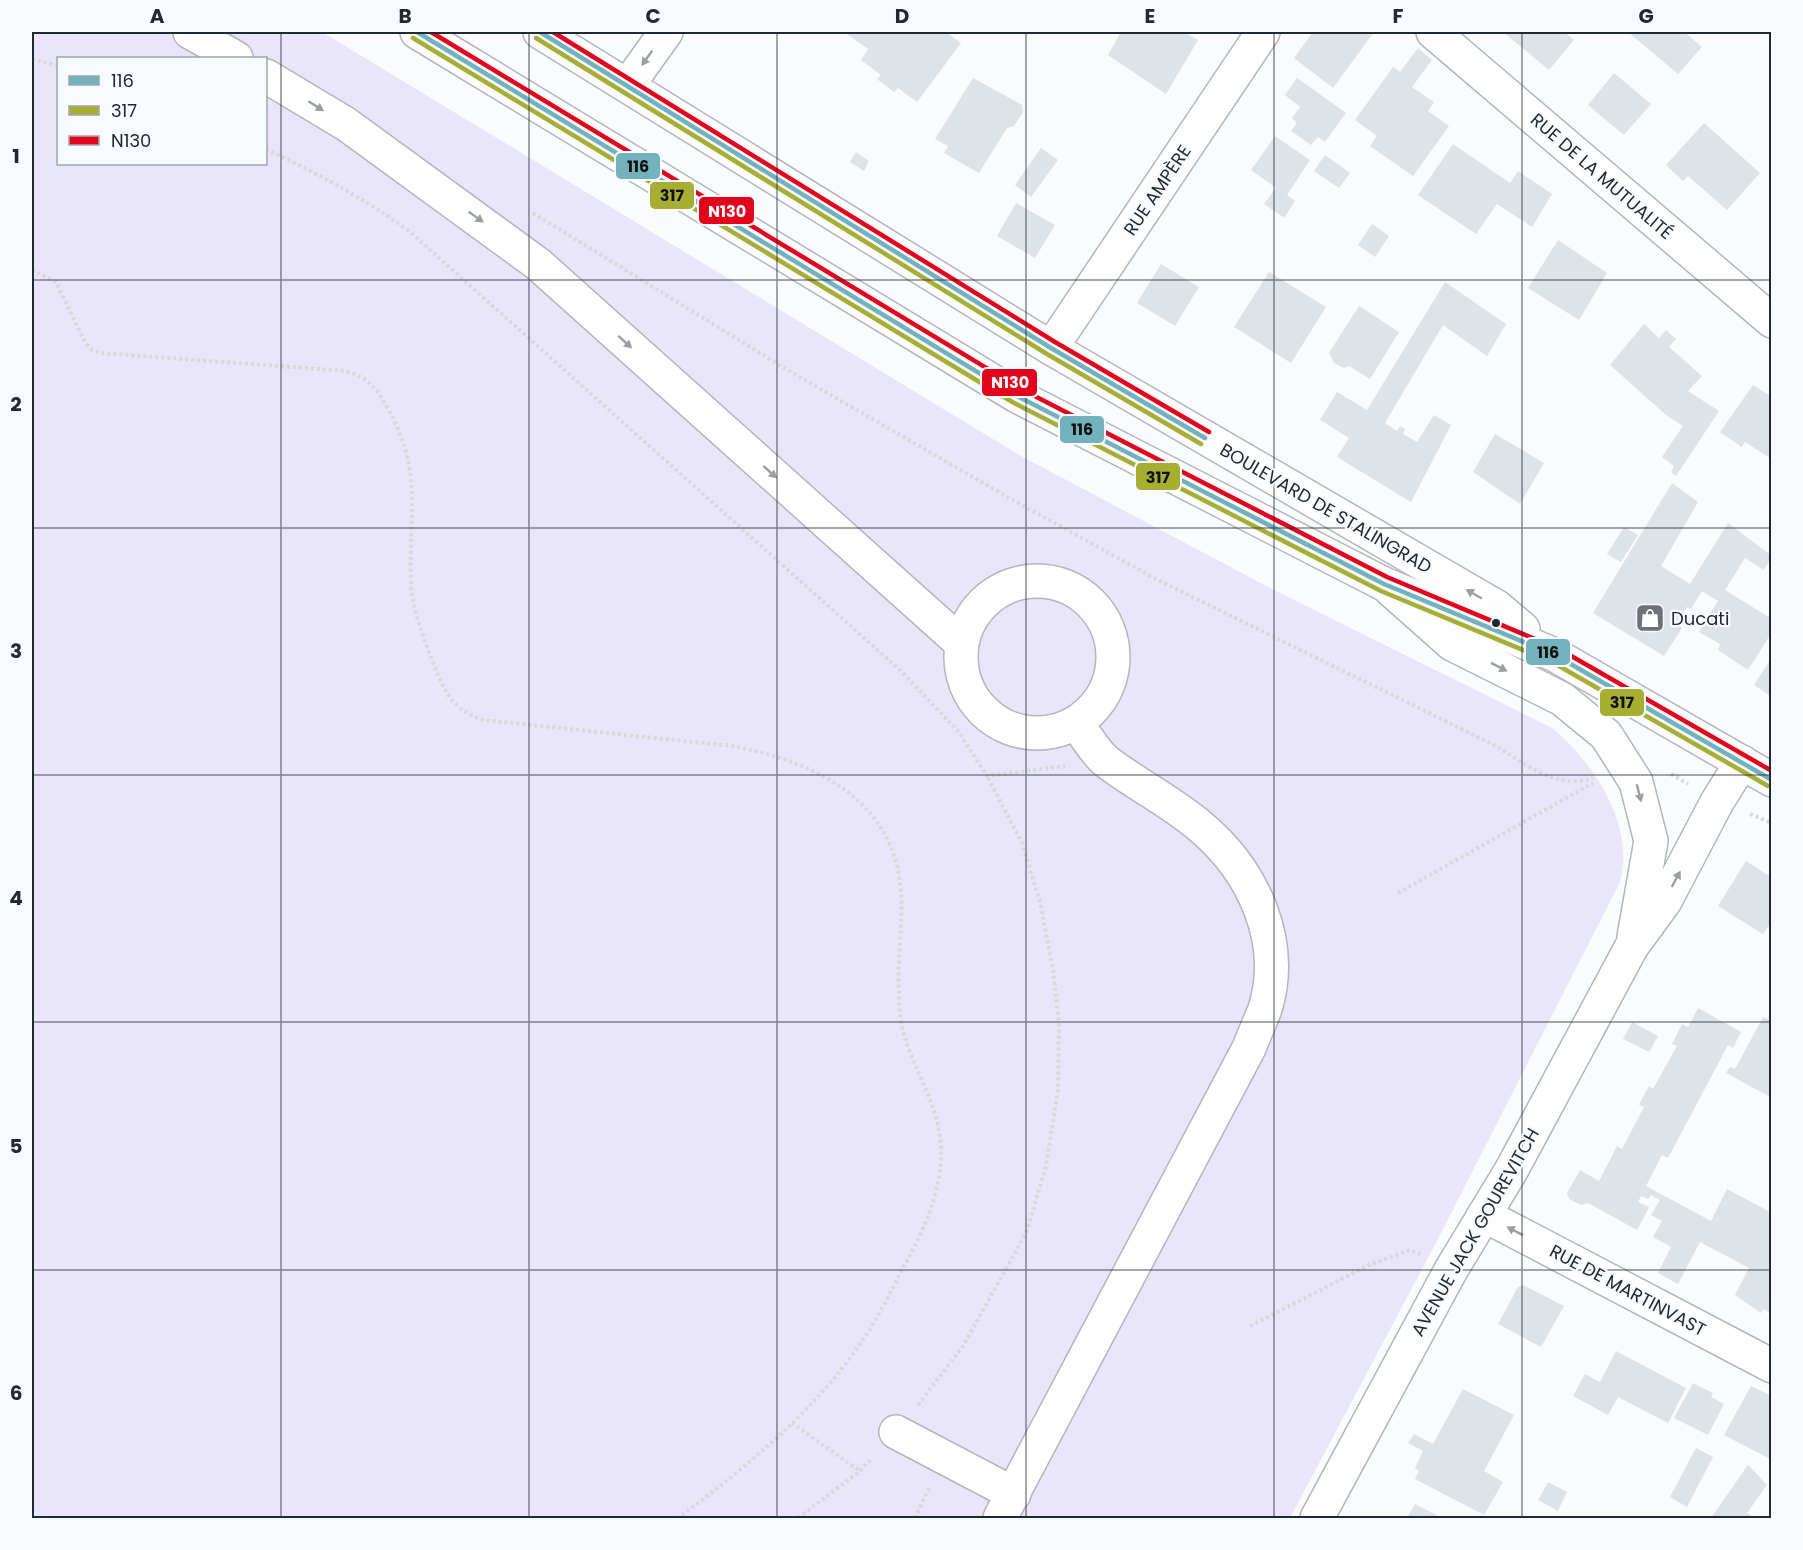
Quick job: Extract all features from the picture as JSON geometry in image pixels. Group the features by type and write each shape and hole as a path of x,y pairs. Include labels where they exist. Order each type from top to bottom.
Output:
{"main road":[{"path":"190,32 234,57"},
{"name":"BOULEVARD DE STALINGRAD","path":"417,32 1017,396 1384,584 1555,655 1772,780"},
{"name":"BOULEVARD DE STALINGRAD","path":"540,32 1051,348 1497,607 1555,655"},
{"path":"628,85 666,32"},
{"name":"RUE AMPÈRE","path":"1051,348 1263,32"},
{"name":"RUE DE LA MUTUALITÉ","path":"1433,32 1772,321"},
{"path":"267,77 346,124 538,264 961,643"},
{"path":"1032,580 1058,583 1081,594 1099,612 1111,634 1114,660 1108,684 1096,706 1077,723 1053,732 1028,733 1004,727 990,717 968,692 961,668 961,643 970,619 986,599 1008,586 1032,580"},
{"name":"AVENUE JACK GOUREVITCH","path":"1384,584 1452,644 1562,699 1606,735 1618,769 1636,782 1651,841 1632,946"},
{"path":"896,1432 1007,1506 1250,1048 1265,1008 1271,965 1266,923 1254,890 1228,852 1201,826 1161,796 1105,761 1077,723"},
{"name":"AVENUE JACK GOUREVITCH","path":"1317,1518 1484,1215 1512,1169 1632,946 1665,901 1717,802 1742,762"},
{"name":"RUE DE MARTINVAST","path":"1484,1215 1772,1365"}],"path":[{"path":"32,59 57,66"},
{"path":"267,149 319,174 374,206 409,231 901,671 958,731 987,776 1022,843 1040,902 1053,970 1059,1022 1058,1090 1046,1166 1026,1233 963,1346 896,1432 860,1471 798,1518"},
{"path":"528,210 869,418 1154,578 1494,745 1547,776 1574,782 1645,758 1717,802"},
{"path":"32,270 56,282 85,342 101,353 346,370 359,374 369,381 396,423 410,463 413,481 411,582 415,608 439,677 457,708 483,720 732,746 766,753 816,770 836,783 878,822 894,856 901,894 898,988 903,1033 938,1125 941,1164 924,1230 859,1347 792,1423 718,1489 678,1518"},
{"path":"987,776 1105,761"},
{"path":"1398,893 1580,793 1618,769"},
{"path":"1250,1326 1390,1256 1410,1250 1423,1255"},
{"path":"792,1423 860,1471"},
{"path":"178,1518 244,1518"}],"shaded area":[{"path":"32,32 322,32 1021,456 1272,589 1552,728 1583,759 1608,797 1616,818 1622,839 1623,861 1620,882 1439,1237 1290,1518 32,1518"}],"building":[{"path":"844,32 946,32 961,43 917,102 898,88 894,92 877,79 881,75 861,60 868,49"},
{"path":"1121,32 1184,32 1198,40 1166,94 1108,55"},
{"path":"1313,32 1374,32 1333,88 1294,58"},
{"path":"1503,32 1564,32 1574,40 1549,70"},
{"path":"1628,32 1684,32 1702,47 1678,74"},
{"path":"1418,48 1432,60 1412,87 1434,102 1428,111 1449,126 1413,176 1370,146 1377,136 1355,120 1393,67 1400,72"},
{"path":"1614,73 1651,104 1624,135 1588,105"},
{"path":"973,78 1022,105 1023,112 1014,126 1007,128 979,173 944,153 948,146 935,139"},
{"path":"1297,78 1346,113 1325,142 1318,137 1311,145 1291,131 1297,123 1292,118 1300,107 1285,95"},
{"path":"1704,123 1760,173 1727,210 1688,176 1683,181 1666,165"},
{"path":"1275,136 1310,160 1287,195 1295,201 1284,218 1264,204 1276,188 1251,170"},
{"path":"1453,144 1510,183 1518,171 1552,194 1532,227 1497,204 1476,234 1418,195"},
{"path":"1041,148 1058,160 1031,197 1015,185"},
{"path":"856,152 869,161 864,171 850,162"},
{"path":"1325,155 1350,173 1339,188 1314,171"},
{"path":"1016,203 1055,225 1035,258 997,236"},
{"path":"1372,224 1389,236 1375,257 1358,245"},
{"path":"1558,240 1607,273 1579,320 1528,288"},
{"path":"1161,264 1199,287 1175,326 1137,303"},
{"path":"1269,272 1326,307 1291,363 1234,327"},
{"path":"1445,282 1506,324 1487,356 1443,325 1385,423 1397,431 1400,426 1405,429 1403,434 1417,442 1434,415 1451,425 1411,502 1337,457 1349,438 1320,420 1337,392 1367,410"},
{"path":"1359,306 1399,332 1370,379 1349,366 1344,368 1334,363 1329,353"},
{"path":"1644,324 1659,338 1666,330 1676,339 1669,347 1702,376 1688,391 1719,411 1676,476 1671,472 1674,466 1662,457 1683,426 1666,415 1610,365"},
{"path":"1753,385 1772,397 1770,458 1745,442 1742,447 1720,432"},
{"path":"1495,434 1544,463 1520,504 1473,472"},
{"path":"1672,483 1698,502 1661,566 1690,584 1728,523 1772,556 1764,570 1745,558 1725,590 1772,619 1772,632 1748,670 1718,650 1720,644 1699,632 1718,601 1702,591 1691,609 1687,607 1677,624 1682,628 1664,656 1593,613"},
{"path":"1624,527 1638,535 1621,562 1607,554"},
{"path":"1772,657 1772,697 1754,685"},
{"path":"1746,861 1768,875 1772,869 1772,921 1763,934 1718,906"},
{"path":"1698,1008 1741,1032 1733,1048 1728,1045 1668,1158 1662,1155 1646,1186 1711,1221 1727,1189 1772,1213 1772,1314 1763,1309 1761,1313 1735,1295 1749,1268 1700,1242 1678,1284 1658,1273 1671,1247 1653,1237 1662,1221 1651,1215 1660,1200 1651,1195 1648,1199 1641,1196 1638,1202 1649,1207 1637,1230 1588,1203 1581,1205 1569,1199 1567,1193 1580,1170 1599,1181 1617,1146 1622,1149 1644,1107 1639,1105 1649,1086 1653,1089 1677,1046 1672,1044 1682,1024 1688,1027"},
{"path":"1763,1017 1772,1021 1772,1098 1726,1073 1730,1067 1735,1069"},
{"path":"1632,1022 1658,1036 1649,1052 1623,1039"},
{"path":"1523,1285 1564,1306 1541,1347 1498,1324 1518,1287"},
{"path":"1616,1351 1686,1388 1668,1423 1618,1397 1608,1415 1573,1396 1585,1374 1600,1382"},
{"path":"1693,1383 1713,1393 1711,1397 1724,1404 1708,1435 1674,1418"},
{"path":"1751,1386 1772,1396 1772,1460 1724,1435"},
{"path":"1463,1389 1514,1415 1484,1471 1503,1482 1484,1515 1415,1479 1419,1471 1415,1468 1423,1451 1408,1443 1414,1434 1433,1444"},
{"path":"1696,1448 1713,1457 1687,1507 1670,1497"},
{"path":"1748,1465 1767,1485 1747,1513 1755,1518 1711,1518"},
{"path":"1548,1482 1567,1492 1558,1511 1538,1500"},
{"path":"1415,1504 1442,1518 1407,1518"}],"transit line":[{"name":"116","path":"417,32 1017,396 1384,584 1555,655 1772,780"},
{"name":"N130","path":"431,32 1021,389 1387,577 1559,649 1772,771"},
{"name":"116","path":"540,32 1051,348 1205,438"},
{"name":"N130","path":"553,32 1055,342 1209,432"},
{"name":"317","path":"413,38 1014,403 1381,591 1552,662 1768,786"},
{"name":"317","path":"536,38 1047,354 1201,444"}],"place":[{"name":"Ducati","path":"1650,618"}]}
